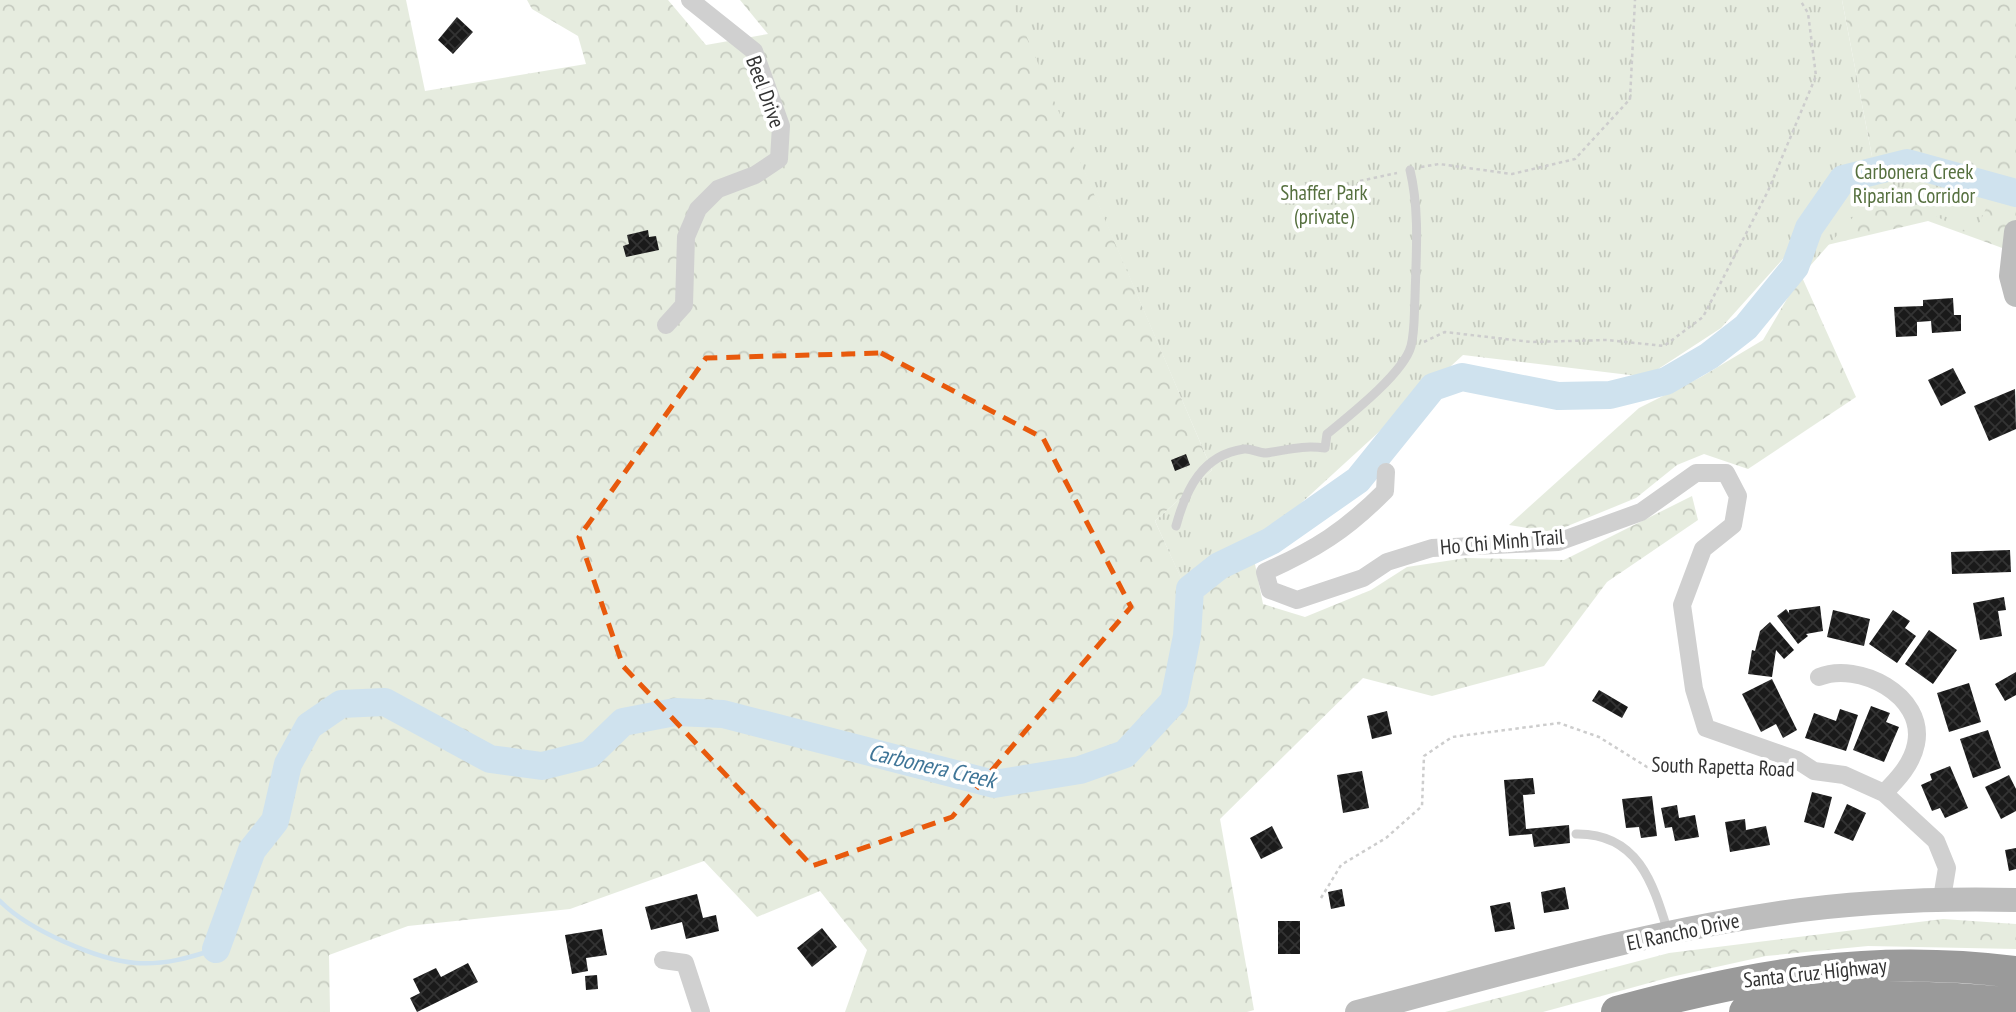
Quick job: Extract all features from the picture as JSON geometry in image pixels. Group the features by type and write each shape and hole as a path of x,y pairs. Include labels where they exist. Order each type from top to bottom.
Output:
{"highway":[{"name":"Santa Cruz Highway","path":"1617,1012 1728,983 1822,968 1932,964 2016,972"},
{"name":"Santa Cruz Highway","path":"1745,1012 1848,998 1948,998 2016,1004"},
{"path":"1948,998 1996,1012"}],"street":[{"name":"Beel Drive","path":"666,325 684,305 686,237 698,209 718,189 755,175 779,159 782,126 754,51 690,0"},
{"path":"2016,232 2011,276 2016,295"},
{"name":"Ho Chi Minh Trail","path":"1386,472 1385,491 1357,519 1315,549 1265,572 1270,590 1297,600 1363,578 1387,562 1432,548 1558,542 1641,512 1696,473 1726,473 1738,496 1733,525 1703,548 1682,605 1694,689 1706,728 1797,760 1814,771"},
{"path":"1819,677 1833,671 1854,674 1890,687 1907,704 1917,742 1907,767 1884,793"},
{"name":"South Rapetta Road","path":"1814,771 1844,775 1884,793 1936,841 1947,868 1942,898"},
{"name":"El Rancho Drive","path":"1357,1012 1669,934 1769,914 1942,898 2016,900"},
{"path":"663,960 685,962 701,1012"}],"lane":[{"path":"1176,526 1183,502 1198,471 1221,457 1246,448 1263,453 1301,445 1325,448 1327,434 1367,402 1411,347 1417,232 1416,194 1410,170"},
{"path":"1576,834 1588,834 1608,841 1629,852 1644,867 1669,934"}],"path":[{"path":"1360,181 1439,164 1512,174 1575,159 1630,99 1635,0"},
{"path":"1411,347 1445,332 1531,342 1607,340 1664,346 1703,317 1769,191 1816,76 1808,13 1800,0"},
{"name":"South Rapetta Road","path":"1321,898 1342,865 1386,838 1422,806 1424,756 1452,737 1559,723 1599,737 1647,767 1773,770"}],"highlighted area":[{"path":"881,353 1043,438 1131,607 952,817 812,866 623,666 579,537 706,358"}],"green space":[{"path":"0,0 406,0 425,91 586,64 578,36 532,9 527,0 668,0 706,45 768,34 740,0 1012,0 1212,470 1155,521 1192,602 1252,549 1263,604 1305,617 1371,590 1407,567 1466,558 1564,560 1692,496 1698,520 1607,582 1544,666 1432,696 1363,678 1220,819 1254,1010 845,1012 867,950 820,891 757,917 704,861 570,909 408,926 329,955 330,1012 0,1012"},
{"name":"Shaffer Park (private)","path":"1011,0 1842,0 1875,172 1940,156 1996,186 1974,235 1911,204 1855,215 1802,275 1790,251 1721,328 1646,377 1463,355 1192,603 1155,521 1212,470"},
{"name":"Carbonera Creek Riparian Corridor","path":"1842,0 2016,0 2016,253 1928,221 1827,245 1875,172"},
{"path":"1801,275 1856,397 1748,469 1704,454 1677,465 1636,498 1553,532 1509,525 1639,408 1701,377 1763,340"},
{"path":"1943,919 2016,924 2016,949 1868,946 1766,956 1671,977 1543,1012 1445,1012 1669,953"}],"building":[{"path":"457,17 473,32 453,54 438,40"},
{"path":"648,230 649,237 656,236 659,250 626,257 623,246 629,244 627,235"},
{"path":"1953,298 1954,315 1961,315 1961,331 1932,333 1931,321 1917,322 1917,336 1896,337 1894,307 1923,306 1923,300"},
{"path":"1953,368 1966,393 1941,406 1928,380"},
{"path":"2015,389 2016,429 1989,441 1974,406"},
{"path":"1186,454 1190,465 1175,471 1171,460"},
{"path":"2010,550 2011,572 1952,574 1951,552"},
{"path":"2004,597 2006,610 1998,611 2002,636 1980,640 1973,603"},
{"path":"1820,606 1823,631 1806,634 1808,636 1798,644 1777,616 1786,609 1789,613 1789,610"},
{"path":"1833,610 1870,619 1864,646 1827,637"},
{"path":"1893,610 1910,621 1905,628 1916,636 1897,663 1869,644"},
{"path":"1770,622 1794,650 1784,659 1776,650 1772,677 1748,674 1752,650 1755,651 1760,631"},
{"path":"1929,630 1957,650 1933,684 1905,664"},
{"path":"2016,672 2016,695 2005,701 1995,684"},
{"path":"1772,679 1797,730 1783,738 1776,724 1761,732 1742,694"},
{"path":"1969,683 1981,722 1949,732 1937,693"},
{"path":"1599,690 1628,707 1622,718 1592,701"},
{"path":"1871,706 1890,713 1886,722 1899,727 1884,762 1853,750"},
{"path":"1840,709 1858,715 1846,751 1805,738 1814,713 1836,721"},
{"path":"1387,711 1392,734 1372,739 1367,716"},
{"path":"1988,730 2001,768 1973,778 1960,739"},
{"path":"1950,766 1968,808 1945,818 1940,808 1932,811 1921,785 1932,780 1930,774"},
{"path":"1362,771 1369,808 1343,813 1337,775"},
{"path":"2009,775 2016,789 2016,811 2001,819 1985,787"},
{"path":"1533,778 1535,794 1523,795 1526,829 1569,825 1570,843 1534,847 1532,834 1509,836 1504,780"},
{"path":"1812,792 1832,797 1824,828 1804,822"},
{"path":"1652,796 1657,836 1641,838 1639,827 1626,828 1622,799"},
{"path":"1847,804 1866,813 1853,841 1834,833"},
{"path":"1677,805 1679,818 1695,815 1699,837 1675,841 1672,827 1665,828 1661,808"},
{"path":"1745,819 1746,830 1766,826 1770,845 1730,852 1725,822"},
{"path":"1272,826 1283,848 1261,859 1250,838"},
{"path":"2016,848 2016,869 2009,871 2005,850"},
{"path":"1565,887 1569,909 1544,913 1541,892"},
{"path":"1342,889 1345,906 1331,909 1328,892"},
{"path":"697,894 703,918 716,915 719,931 686,939 682,922 651,930 645,907"},
{"path":"1510,902 1515,929 1495,932 1490,906"},
{"path":"1278,921 1300,921 1300,954 1278,954"},
{"path":"822,928 837,947 812,967 797,948"},
{"path":"602,929 607,955 586,958 588,971 572,974 565,935"},
{"path":"468,963 478,982 417,1012 410,998 420,993 413,979 436,968 441,977"},
{"path":"597,975 598,989 586,990 585,976"}],"waterway":[{"name":"Carbonera Creek","path":"216,949 252,850 275,821 288,764 309,726 341,704 385,702 490,759 542,766 590,754 623,722 675,712 723,714 994,784 1080,770 1125,754 1174,701 1187,636 1190,589 1219,566 1271,541 1358,480 1433,387 1462,377 1558,396 1610,395 1666,381 1709,356 1746,327 1795,267 1809,228 1843,179 1907,163 2016,193"},
{"name":"Carbonera Creek","path":"0,901 12,912 45,932 83,949 120,961 166,962 216,949"}]}
